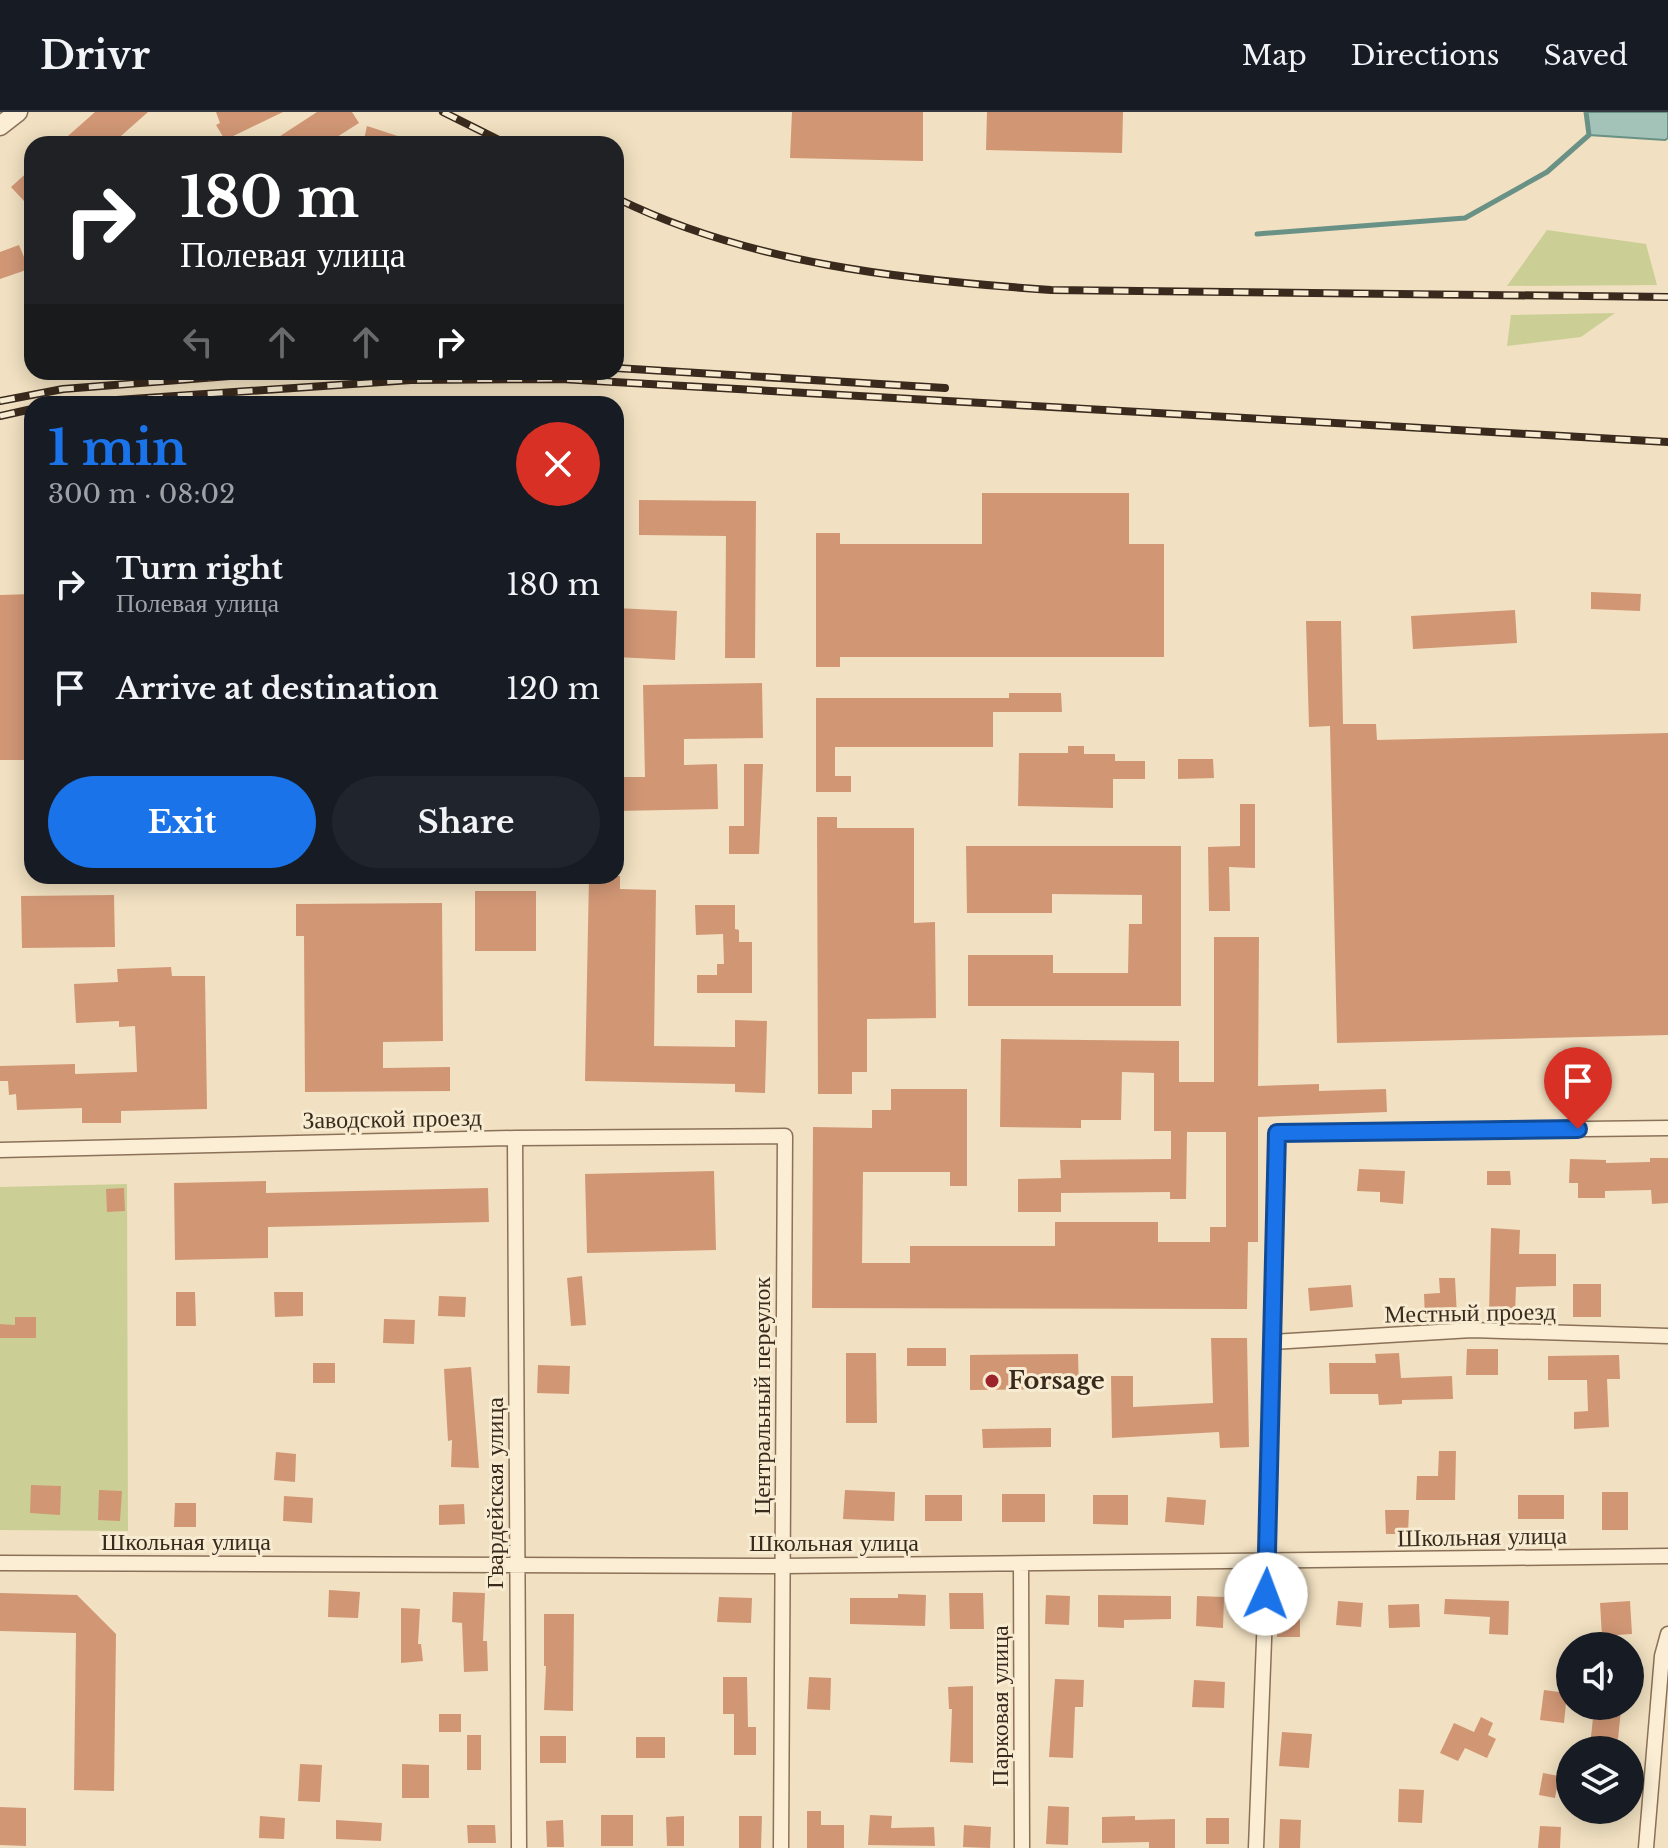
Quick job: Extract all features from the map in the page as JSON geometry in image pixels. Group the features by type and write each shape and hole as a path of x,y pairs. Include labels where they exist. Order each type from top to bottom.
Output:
{"street":[{"path":"0,126 18,112"},
{"path":"1256,1848 1267,1562 1277,1133 1668,1128"},
{"name":"Заводской проезд","path":"0,1150 515,1138 785,1136"},
{"name":"Центральный переулок","path":"781,1848 785,1136"},
{"name":"Гвардейская улица","path":"515,1138 519,1848"},
{"name":"Местный проезд","path":"1272,1342 1472,1330 1668,1336"},
{"name":"Школьная улица","path":"0,1563 783,1566 1668,1556"},
{"name":"Парковая улица","path":"1021,1564 1022,1848"},
{"path":"1646,1848 1662,1656 1668,1634"}],"green space":[{"path":"1547,230 1646,244 1657,285 1507,286"},
{"path":"1615,313 1581,337 1507,346 1511,315"},
{"path":"127,1184 128,1531 0,1530 0,1187"}],"water":[{"path":"1586,112 1668,112 1668,138 1589,135"}],"building":[{"path":"95,112 148,112 121,136 68,136"},
{"path":"216,112 283,112 233,136 223,136 216,125 220,123"},
{"path":"317,112 352,112 359,123 339,136 280,136"},
{"path":"792,112 923,112 923,161 790,158"},
{"path":"987,112 1123,112 1122,153 986,150"},
{"path":"367,126 398,136 365,136"},
{"path":"24,175 24,201 11,187"},
{"path":"19,245 24,257 24,271 0,279 0,252"},
{"path":"982,493 1129,493 1129,544 1164,544 1164,657 840,657 840,667 816,667 816,533 840,533 840,544 982,544"},
{"path":"639,500 756,501 755,658 725,658 726,536 639,535"},
{"path":"1591,592 1641,594 1640,611 1591,609"},
{"path":"24,594 24,760 0,760 0,595"},
{"path":"624,608 677,611 675,660 624,657"},
{"path":"1515,610 1517,643 1413,649 1411,616"},
{"path":"1306,621 1341,621 1343,724 1376,724 1377,740 1668,733 1668,1035 1337,1043 1330,726 1309,727"},
{"path":"762,683 763,738 684,739 684,765 717,764 718,809 624,811 624,777 645,777 643,685"},
{"path":"1009,693 1061,693 1062,712 993,712 993,747 835,747 835,776 851,776 851,792 816,792 816,698 1009,698"},
{"path":"1068,746 1084,746 1084,754 1115,754 1115,761 1145,761 1145,779 1113,779 1113,808 1018,806 1019,753 1068,753"},
{"path":"1178,759 1213,759 1214,778 1178,779"},
{"path":"744,764 763,764 759,854 729,854 729,826 744,826"},
{"path":"1240,804 1255,804 1255,868 1229,867 1230,911 1209,911 1208,847 1240,846"},
{"path":"817,817 837,817 837,828 914,828 914,923 935,922 936,1018 867,1019 867,1072 852,1072 852,1094 818,1094"},
{"path":"966,846 1181,846 1181,1006 968,1006 968,955 1053,955 1053,973 1128,973 1129,924 1142,924 1142,895 1052,894 1052,913 967,913"},
{"path":"589,884 620,884 620,889 656,890 654,1046 735,1047 735,1020 767,1021 765,1093 735,1092 735,1084 585,1081"},
{"path":"475,891 536,891 536,951 475,951"},
{"path":"114,895 115,947 22,948 21,896"},
{"path":"442,903 443,1041 383,1042 383,1068 450,1067 450,1091 305,1092 304,936 296,936 296,904"},
{"path":"695,905 735,905 735,929 739,930 739,942 752,942 752,993 697,993 697,975 717,975 717,964 724,964 723,934 696,935"},
{"path":"1214,937 1259,937 1258,1086 1319,1084 1319,1091 1386,1089 1387,1112 1258,1117 1258,1242 1248,1242 1247,1309 812,1308 813,1127 872,1128 872,1110 891,1110 891,1089 967,1089 967,1186 950,1186 950,1172 863,1172 862,1263 910,1263 910,1246 1055,1246 1055,1222 1158,1222 1158,1242 1210,1242 1210,1227 1226,1227 1226,1132 1187,1132 1186,1199 1170,1199 1170,1192 1061,1193 1061,1212 1018,1212 1018,1179 1061,1178 1060,1160 1171,1159 1171,1131 1154,1131 1154,1073 1122,1072 1121,1120 1081,1120 1081,1128 1000,1127 1001,1039 1179,1041 1179,1082 1214,1082"},
{"path":"171,967 172,976 205,976 207,1109 121,1111 121,1123 82,1123 82,1108 17,1110 16,1094 9,1095 8,1081 0,1081 0,1066 75,1064 75,1074 137,1072 135,1026 119,1027 119,1021 76,1023 74,984 118,982 117,969"},
{"path":"1650,1158 1668,1158 1668,1203 1652,1204 1651,1190 1605,1191 1605,1198 1578,1198 1578,1183 1569,1183 1570,1159 1606,1160 1606,1163 1650,1162"},
{"path":"1359,1169 1405,1171 1403,1204 1380,1202 1380,1192 1357,1191"},
{"path":"714,1171 716,1250 587,1253 585,1174"},
{"path":"1487,1171 1510,1171 1511,1185 1487,1185"},
{"path":"266,1181 266,1193 488,1188 489,1222 268,1227 268,1258 175,1260 174,1183"},
{"path":"124,1188 125,1211 107,1212 106,1189"},
{"path":"1491,1228 1520,1230 1519,1254 1556,1254 1556,1286 1516,1287 1515,1314 1489,1314"},
{"path":"582,1276 586,1325 571,1326 567,1278"},
{"path":"1439,1278 1455,1278 1457,1316 1425,1318 1424,1294 1440,1293"},
{"path":"1573,1284 1601,1284 1601,1317 1573,1317"},
{"path":"1351,1285 1353,1307 1310,1311 1308,1288"},
{"path":"176,1292 195,1292 196,1326 176,1326"},
{"path":"274,1292 303,1292 303,1316 275,1317"},
{"path":"439,1296 466,1297 465,1317 438,1316"},
{"path":"15,1317 36,1317 36,1338 0,1338 0,1324 15,1325"},
{"path":"384,1319 415,1320 414,1344 383,1343"},
{"path":"1211,1338 1247,1338 1249,1447 1220,1448 1219,1432 1112,1438 1111,1376 1133,1376 1133,1407 1213,1403"},
{"path":"907,1348 946,1348 946,1366 907,1366"},
{"path":"1467,1349 1498,1349 1498,1375 1466,1375"},
{"path":"846,1353 876,1353 877,1423 846,1423"},
{"path":"1399,1353 1401,1378 1452,1376 1453,1399 1402,1400 1402,1404 1379,1405 1378,1394 1330,1394 1329,1363 1376,1363 1375,1354"},
{"path":"1078,1354 1079,1389 970,1390 970,1355"},
{"path":"1619,1355 1620,1379 1607,1379 1609,1427 1574,1429 1574,1412 1588,1411 1587,1380 1548,1380 1548,1356"},
{"path":"313,1363 335,1363 335,1383 313,1383"},
{"path":"538,1365 570,1366 569,1394 537,1393"},
{"path":"471,1367 479,1468 451,1467 452,1440 448,1441 444,1369"},
{"path":"1051,1428 1051,1447 983,1448 982,1429"},
{"path":"1439,1451 1456,1451 1455,1500 1416,1500 1417,1476 1438,1476"},
{"path":"276,1452 296,1454 295,1482 274,1480"},
{"path":"31,1485 61,1486 60,1515 30,1513"},
{"path":"99,1490 122,1491 120,1521 98,1520"},
{"path":"845,1490 895,1492 894,1521 843,1519"},
{"path":"1602,1492 1628,1492 1628,1530 1602,1530"},
{"path":"1002,1494 1045,1494 1045,1522 1002,1522"},
{"path":"925,1495 962,1495 962,1521 925,1521"},
{"path":"1093,1495 1128,1495 1128,1525 1093,1524"},
{"path":"1518,1495 1564,1495 1564,1519 1518,1519"},
{"path":"284,1496 313,1498 312,1523 283,1521"},
{"path":"1167,1497 1206,1500 1204,1525 1165,1522"},
{"path":"175,1503 196,1503 196,1527 174,1527"},
{"path":"464,1504 465,1524 439,1525 439,1505"},
{"path":"1385,1510 1409,1510 1408,1534 1386,1534"},
{"path":"329,1590 360,1592 358,1618 328,1617"},
{"path":"453,1592 485,1593 483,1641 487,1641 488,1671 464,1672 462,1623 452,1622"},
{"path":"0,1593 77,1595 116,1634 114,1791 74,1790 76,1633 0,1631"},
{"path":"949,1593 983,1593 984,1629 950,1629"},
{"path":"898,1594 926,1595 925,1626 850,1624 850,1598 898,1598"},
{"path":"1046,1595 1070,1596 1069,1625 1045,1624"},
{"path":"1098,1595 1171,1596 1171,1619 1124,1620 1124,1628 1098,1627"},
{"path":"1197,1596 1224,1597 1223,1628 1196,1626"},
{"path":"719,1597 752,1598 751,1623 717,1622"},
{"path":"1445,1599 1509,1601 1508,1635 1489,1634 1490,1617 1444,1614"},
{"path":"1338,1601 1363,1603 1361,1627 1336,1625"},
{"path":"1630,1601 1632,1632 1602,1632 1600,1603"},
{"path":"1277,1602 1300,1602 1300,1637 1277,1637"},
{"path":"1419,1604 1420,1627 1389,1628 1388,1605"},
{"path":"401,1608 420,1609 418,1644 421,1644 423,1661 401,1663"},
{"path":"544,1614 574,1614 573,1711 544,1710"},
{"path":"723,1677 747,1677 748,1727 756,1727 756,1755 734,1755 734,1714 723,1714"},
{"path":"809,1677 831,1678 830,1710 807,1709"},
{"path":"1055,1679 1084,1680 1083,1707 1075,1707 1073,1758 1049,1757"},
{"path":"1194,1680 1225,1682 1224,1708 1192,1707"},
{"path":"973,1686 973,1763 950,1762 952,1709 949,1709 948,1687"},
{"path":"1544,1690 1556,1692 1556,1720 1564,1720 1564,1723 1540,1720"},
{"path":"439,1714 461,1714 461,1732 439,1732"},
{"path":"1481,1717 1493,1723 1488,1735 1496,1739 1487,1758 1465,1748 1458,1761 1440,1753 1454,1723 1474,1732"},
{"path":"1593,1720 1620,1720 1618,1736 1591,1736"},
{"path":"1282,1732 1312,1734 1309,1768 1279,1766"},
{"path":"467,1735 481,1735 481,1770 467,1770"},
{"path":"540,1736 566,1736 566,1763 540,1763"},
{"path":"636,1737 665,1737 665,1758 636,1758"},
{"path":"300,1764 322,1765 320,1802 298,1801"},
{"path":"402,1764 429,1765 429,1798 402,1798"},
{"path":"1543,1773 1556,1775 1555,1798 1539,1795"},
{"path":"1399,1789 1424,1790 1422,1823 1398,1822"},
{"path":"1048,1806 1069,1807 1068,1845 1046,1844"},
{"path":"0,1807 26,1808 26,1846 0,1845"},
{"path":"807,1811 821,1811 821,1825 844,1825 844,1848 807,1848"},
{"path":"601,1815 633,1815 633,1846 601,1846"},
{"path":"870,1815 892,1816 891,1828 934,1827 935,1846 868,1845"},
{"path":"260,1816 285,1818 284,1839 259,1838"},
{"path":"684,1816 684,1846 667,1846 666,1817"},
{"path":"739,1816 762,1816 761,1848 739,1848"},
{"path":"1135,1816 1135,1820 1175,1819 1175,1848 1149,1848 1149,1842 1102,1843 1102,1817"},
{"path":"1206,1818 1229,1818 1229,1844 1206,1844"},
{"path":"1280,1819 1301,1820 1300,1848 1279,1848"},
{"path":"336,1820 382,1823 381,1841 336,1839"},
{"path":"563,1820 564,1847 547,1847 546,1821"},
{"path":"467,1825 495,1825 496,1843 468,1843"},
{"path":"964,1825 991,1827 990,1848 963,1847"},
{"path":"1540,1826 1561,1827 1560,1848 1538,1848"}],"waterway":[{"path":"1257,234 1465,218 1547,172 1589,135 1586,112"}],"railway":[{"path":"443,112 491,136"},
{"path":"624,201 720,239 774,253 829,265 940,281 1051,290 1668,297"},
{"path":"624,368 945,388"},
{"path":"26,396 63,389 179,380"},
{"path":"176,396 411,380"},
{"path":"579,380 1668,442"},
{"path":"0,401 24,396"},
{"path":"0,416 24,411"}],"place":[{"name":"Forsage","path":"992,1381"}],"route":[{"path":"1266,1594 1277,1133 1578,1129"}]}
